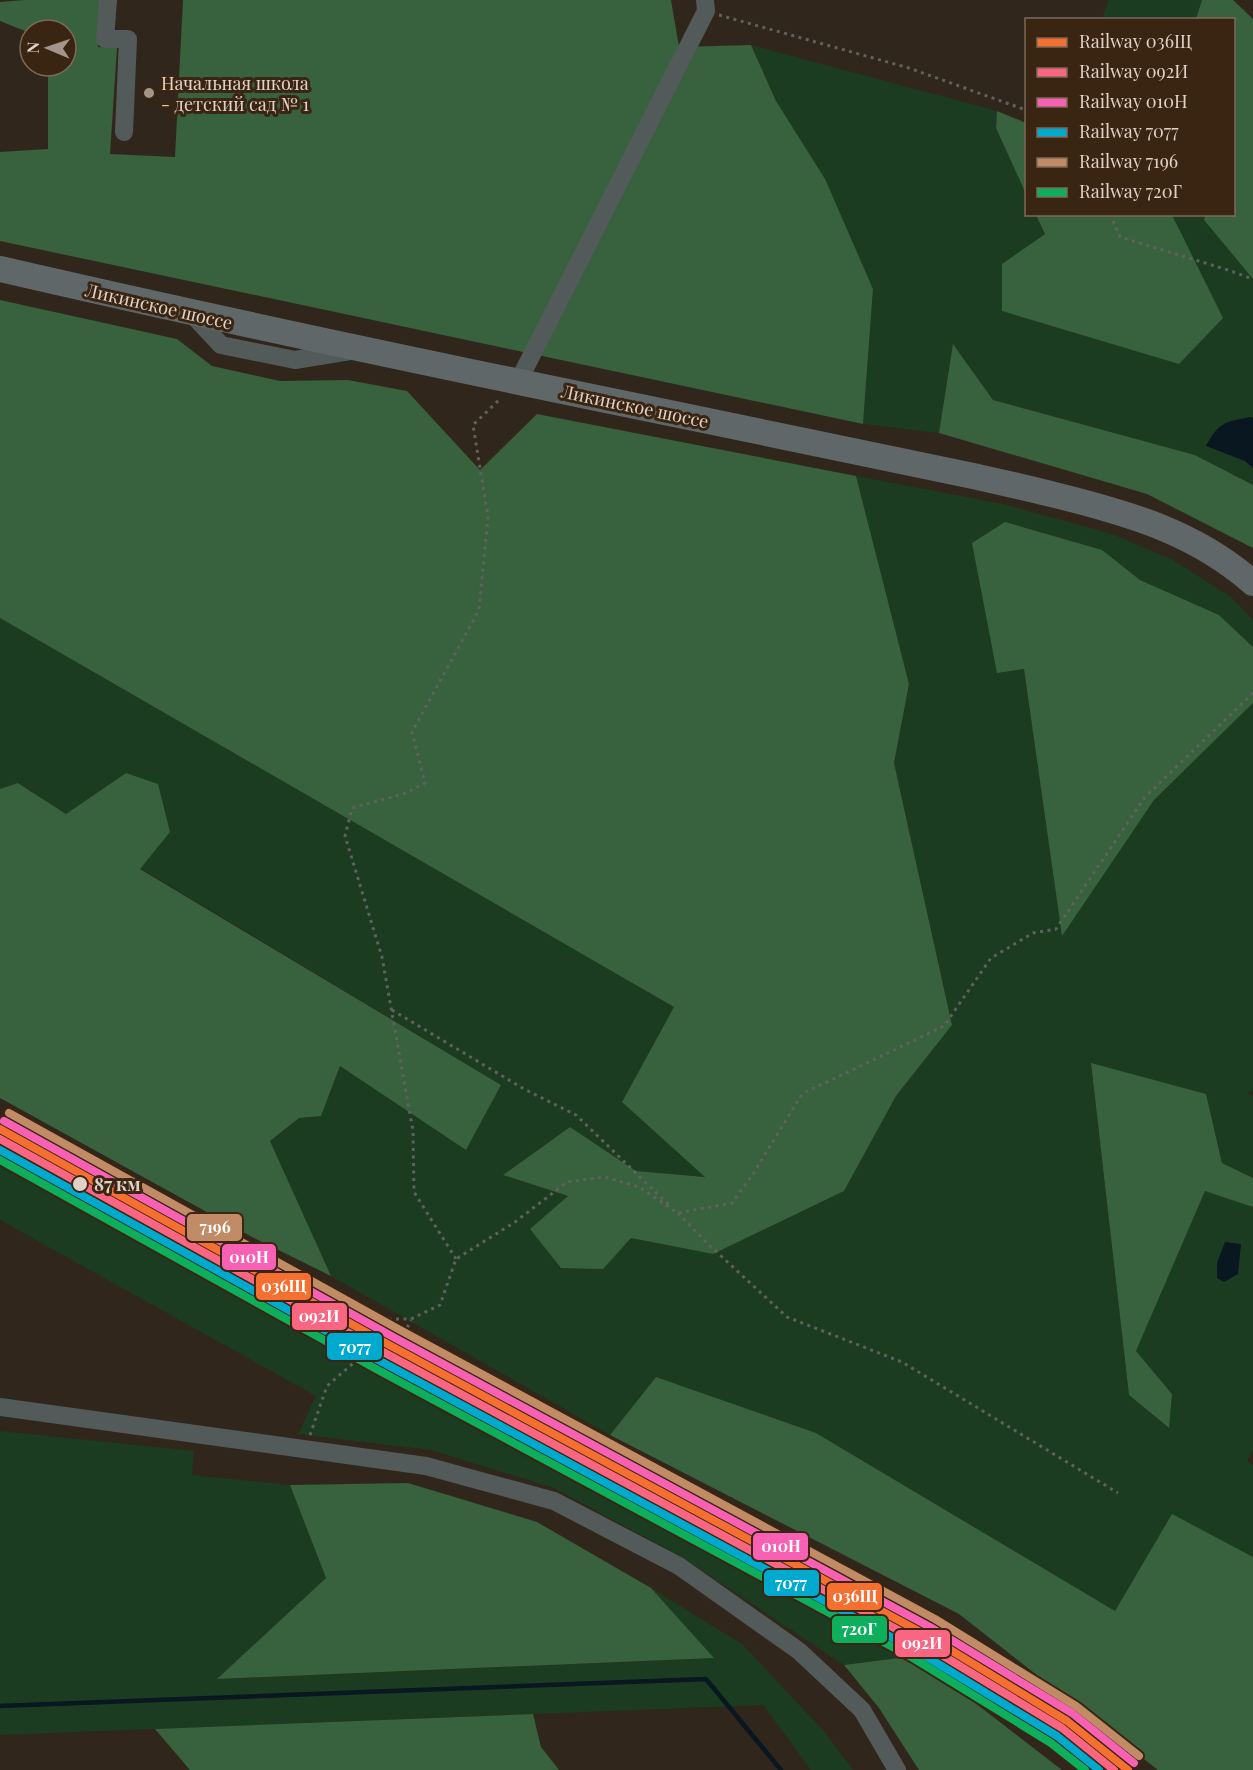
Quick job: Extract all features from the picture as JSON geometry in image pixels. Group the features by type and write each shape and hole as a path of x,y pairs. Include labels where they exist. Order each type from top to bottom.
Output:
{"highway":[{"name":"Ликинское шоссе","path":"0,269 360,350 1004,482 1118,510 1162,527 1199,545 1235,568 1253,583"}],"street":[{"path":"108,0 105,39 128,39 123,132"},
{"path":"518,382 705,6"},
{"path":"0,1407 426,1466 554,1501 679,1566 799,1651 862,1710 897,1770"}],"path":[{"path":"705,6 909,68 1025,110"},
{"path":"1111,216 1120,237 1253,279"},
{"path":"456,1259 414,1192 413,1131 382,957 345,836 352,808 406,793 425,783 412,732 479,610 488,517 473,425 518,382"},
{"path":"366,1319 411,1319 440,1305 456,1259 515,1222 567,1182 605,1176 639,1187 678,1213 732,1203 753,1174 802,1094 944,1026 991,958 1033,933 1056,929 1145,797 1253,693"},
{"path":"391,1010 524,1089 576,1115 708,1244 788,1317 902,1362 1118,1492"},
{"path":"351,1344 399,1376 418,1341 404,1334 411,1319"},
{"path":"304,1450 327,1386 366,1352"}],"green space":[{"path":"100,0 98,47 117,48 110,154 175,157 183,0 671,0 679,47 751,45 776,101 825,179 873,289 863,424 0,241 0,152 48,149 48,78 78,78 78,18 18,18 18,28 0,21 0,2"},
{"path":"1109,0 1202,0 1196,18 1102,18"},
{"path":"1202,0 1233,0 1253,19 1253,279 1204,220 1205,216 1235,216 1235,18 1196,18"},
{"path":"751,45 997,111 996,128 1025,192 1025,216 1036,216 1045,234 1003,264 1133,216 1205,216 1204,220 1253,279 1253,418 1250,417 1206,445 1245,461 1253,468 1253,485 1195,455 993,400 954,345 939,433 863,424 873,289 776,101"},
{"path":"997,111 1025,123 1025,192 996,128"},
{"path":"1036,216 1172,216 1223,318 1179,364 1002,311 1002,264 1045,234"},
{"path":"0,300 177,339 212,366 280,381 348,380 407,391 480,470 537,414 856,476 909,684 894,763 952,1025 896,1096 844,1191 713,1254 631,1238 603,1269 561,1268 530,1229 568,1196 503,1175 570,1127 636,1171 705,1177 622,1102 674,1007 0,618"},
{"path":"953,344 993,400 1195,455 1253,485 1253,548 1147,494 939,433"},
{"path":"856,476 1003,504 1112,534 1173,560 1231,597 1253,620 1253,647 1219,615 1140,580 1101,550 998,673 1024,669 1062,935 1154,800 1253,703 1253,1090 1248,1093 1253,1096 1253,1178 1222,1163 1206,1094 1091,1064 1129,1395 1168,1428 1172,1394 1136,1351 1205,1190 1253,1207 1253,1450 1247,1461 1253,1465 1253,1557 1172,1515 1115,1611 816,1433 656,1377 610,1435 331,1276 270,1141 299,1118 321,1116 340,1066 466,1150 501,1085 140,868 126,773 66,814 19,783 0,789 0,618 674,1007 622,1102 706,1177 636,1171 570,1127 504,1175 568,1196 531,1230 631,1238 713,1254 844,1191 896,1096 952,1025 894,763 909,684"},
{"path":"1005,522 1102,550 1140,580 1219,615 1253,647 1253,703 1154,800 1062,936 1024,669 997,673 972,543"},
{"path":"126,773 158,784 170,832 140,869 501,1085 466,1150 340,1066 321,1116 299,1118 270,1141 331,1276 252,1237 0,1098 0,789 18,783 66,814"},
{"path":"1091,1063 1206,1094 1222,1163 1253,1178 1253,1207 1205,1191 1136,1351 1172,1394 1169,1428 1129,1395"},
{"path":"5,1159 914,1656 844,1665 680,1556 554,1488 431,1450 298,1434 316,1396 0,1220 0,1169"},
{"path":"656,1377 816,1433 1115,1611 1172,1514 1253,1557 1253,1770 1158,1770 959,1614 610,1435"},
{"path":"0,1431 194,1451 192,1475 290,1485 326,1578 218,1679 714,1658 651,1588 742,1644 823,1730 853,1770 811,1770 763,1705 0,1735"},
{"path":"408,1483 537,1522 651,1588 714,1658 217,1679 326,1578 290,1485"},
{"path":"914,1656 1062,1770 919,1770 879,1708 844,1665"},
{"path":"533,1714 541,1747 559,1770 190,1770 155,1729"}],"water":[{"path":"1253,418 1253,468 1245,461 1206,446 1215,432 1224,424"},
{"path":"1225,1242 1241,1244 1238,1274 1224,1282 1217,1278 1217,1263"}],"waterway":[{"path":"0,1706 706,1679 781,1770"}],"rail line":[{"name":"7196","path":"9,1113 400,1330 935,1619 1076,1706 1139,1756"},
{"name":"010Н","path":"4,1121 395,1338 930,1627 1072,1713 1134,1763"},
{"name":"036Щ","path":"0,1129 391,1346 926,1635 1067,1721 1128,1770"},
{"name":"092И","path":"0,1139 387,1354 922,1643 1062,1728 1114,1770"},
{"name":"7077","path":"0,1150 382,1362 917,1651 1057,1736 1099,1770"},
{"name":"720Г","path":"0,1160 378,1370 913,1658 1051,1743 1085,1770"}],"place":[{"name":"Начальная школа - детский сад № 1","path":"149,93"},
{"name":"87 км","path":"80,1184"}]}
